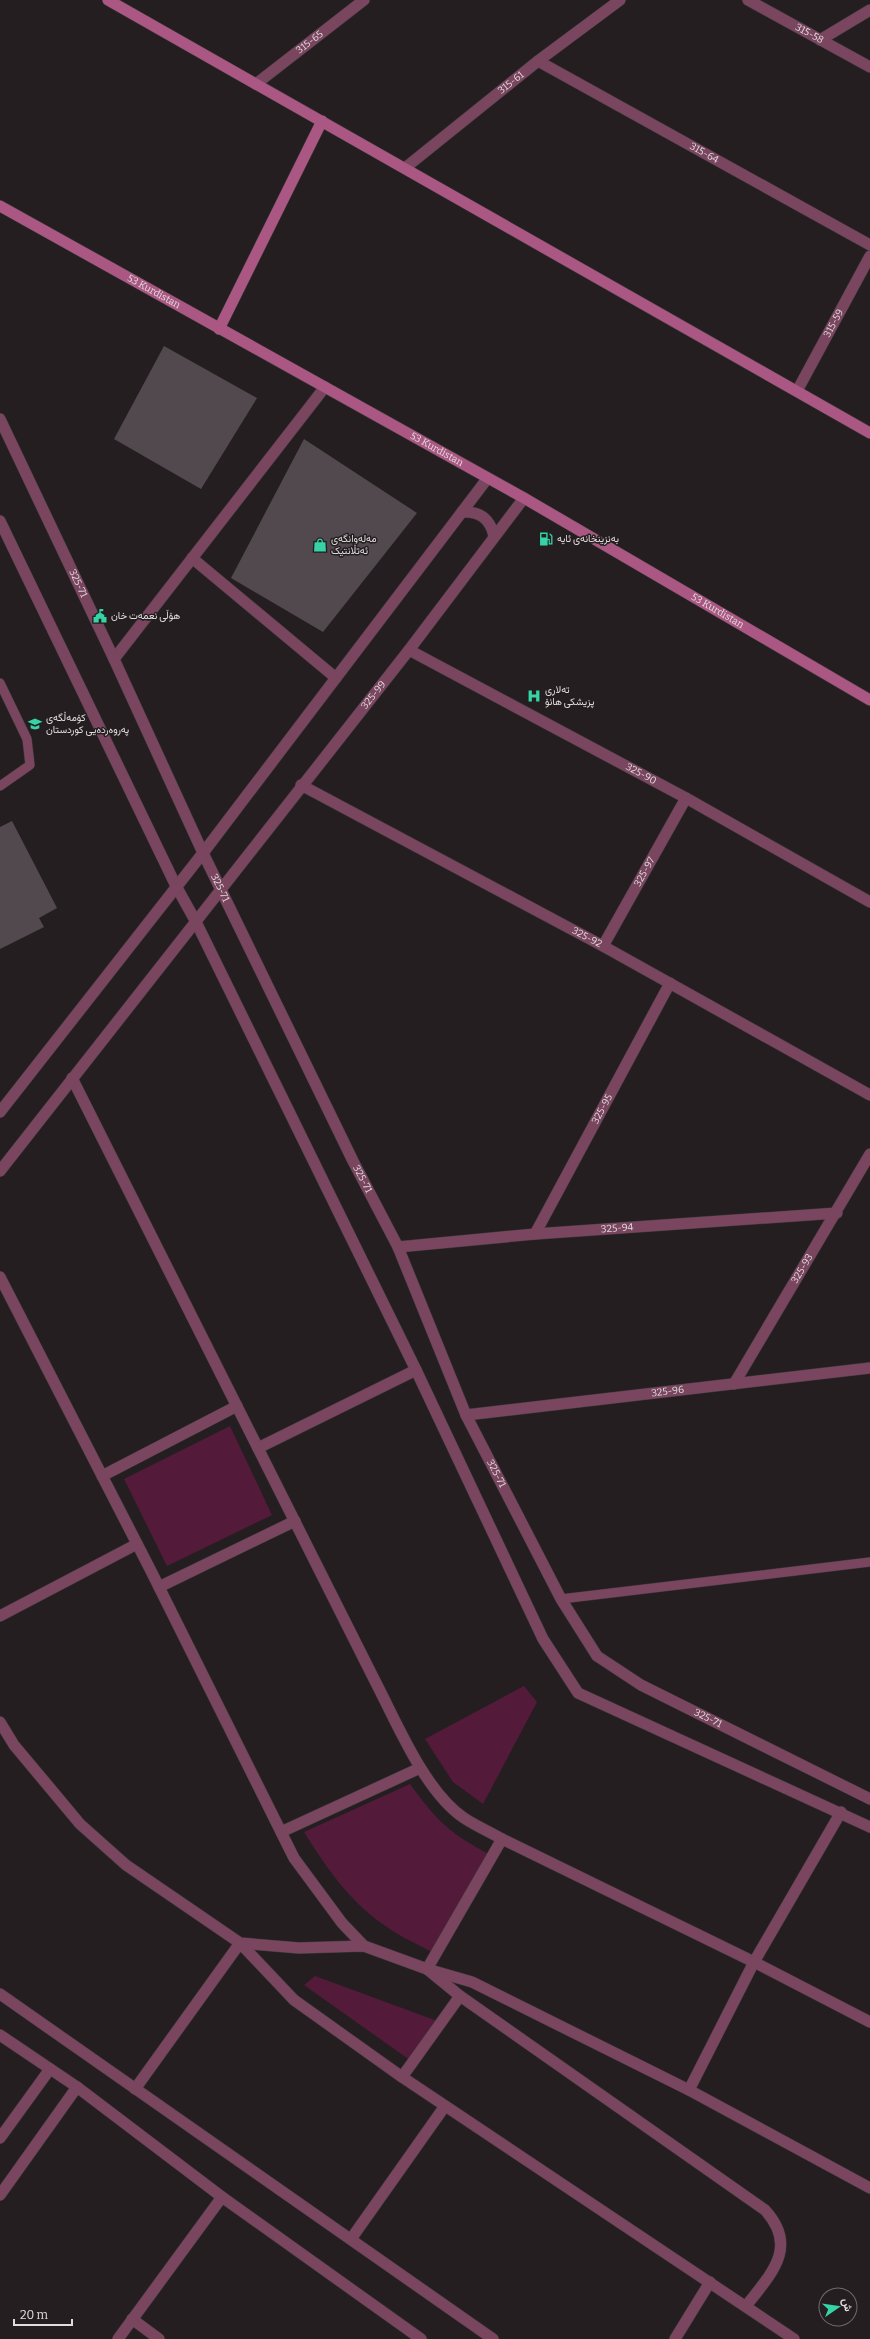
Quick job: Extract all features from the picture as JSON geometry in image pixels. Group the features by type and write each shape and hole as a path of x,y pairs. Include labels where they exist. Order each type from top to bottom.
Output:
{"main road":[{"path":"108,0 870,433"},
{"path":"219,329 322,121"},
{"name":"53 Kurdistan","path":"0,206 524,498 870,700"}],"street":[{"name":"315-65","path":"256,84 364,0"},
{"name":"315-61","path":"404,168 538,61 620,0"},
{"name":"315-58","path":"748,0 870,67"},
{"path":"820,40 870,10"},
{"name":"315-64","path":"538,61 870,245"},
{"name":"315-59","path":"797,391 870,256"},
{"path":"114,659 325,387"},
{"name":"325-71","path":"0,419 114,659 221,891 352,1161 398,1247 466,1415 561,1598 597,1656 641,1685 870,1799"},
{"path":"0,1112 203,853 487,478"},
{"name":"325-99","path":"0,1171 221,891 301,785 409,650 524,498"},
{"path":"462,512 477,513 484,517 489,522 494,536"},
{"path":"0,521 176,886 196,922 416,1370 543,1639 578,1694 841,1812 870,1827"},
{"path":"192,558 336,678"},
{"name":"325-90","path":"409,650 686,798 870,902"},
{"name":"325-92","path":"301,785 603,946 870,1095"},
{"name":"325-97","path":"603,946 686,798"},
{"name":"325-95","path":"535,1234 670,983"},
{"path":"72,1078 420,1768 443,1798 464,1818 502,1839 754,1962 870,2022"},
{"name":"325-93","path":"734,1384 837,1213 870,1154"},
{"name":"325-94","path":"398,1247 535,1234 837,1213"},
{"path":"0,1277 159,1587 294,1858 342,1923 364,1946"},
{"name":"325-96","path":"466,1415 870,1368"},
{"path":"258,1448 416,1370"},
{"path":"102,1476 237,1406"},
{"path":"159,1587 295,1521"},
{"path":"0,1616 137,1544"},
{"path":"0,1722 14,1745 80,1824 126,1865 240,1943 294,2000 402,2077 794,2339"},
{"path":"281,1832 420,1768"},
{"path":"688,2090 754,1962 841,1812"},
{"path":"427,1969 502,1839"},
{"path":"240,1943 299,1948 364,1946 427,1969 472,1982 688,2090 870,2188"},
{"path":"135,2088 240,1943"},
{"path":"427,1969 460,1996 765,2210 775,2220 780,2231 782,2243 778,2260 746,2306"},
{"path":"0,1994 493,2339"},
{"path":"402,2077 460,1996"},
{"path":"0,2035 77,2087 222,2197 422,2339"},
{"path":"0,2138 50,2069"},
{"path":"0,2195 77,2087"},
{"path":"351,2239 445,2106"},
{"path":"118,2339 222,2197"},
{"path":"675,2339 710,2282"},
{"path":"132,2319 159,2339"}],"lane":[{"path":"0,683 27,739 30,765 0,786"},
{"path":"561,1598 870,1562"}],"shaded area":[{"path":"230,1426 272,1515 167,1566 124,1479"},
{"path":"524,1686 537,1702 483,1804 453,1782 425,1739"},
{"path":"410,1784 428,1808 445,1826 491,1855 437,1955 403,1937 371,1916 339,1883 304,1832"},
{"path":"315,1976 440,2022 414,2063 304,1985"}],"building":[{"path":"164,346 257,398 201,489 114,439"},
{"name":"مەلەوانگەی ئەتڵانتیک","path":"304,439 417,513 323,632 231,578"},
{"path":"12,821 57,908 39,918 44,927 0,949 0,827"}],"place":[{"name":"بەنزینخانەی ئایە","path":"546,539"},
{"name":"مەلەوانگەی ئەتڵانتیک","path":"320,545"},
{"name":"هۆڵی نعمەت خان","path":"100,616"},
{"name":"تەلاری پزیشکی هانۆ","path":"534,696"},
{"name":"كۆمەڵگەی پەروەردەیی كوردستان","path":"35,724"}]}
